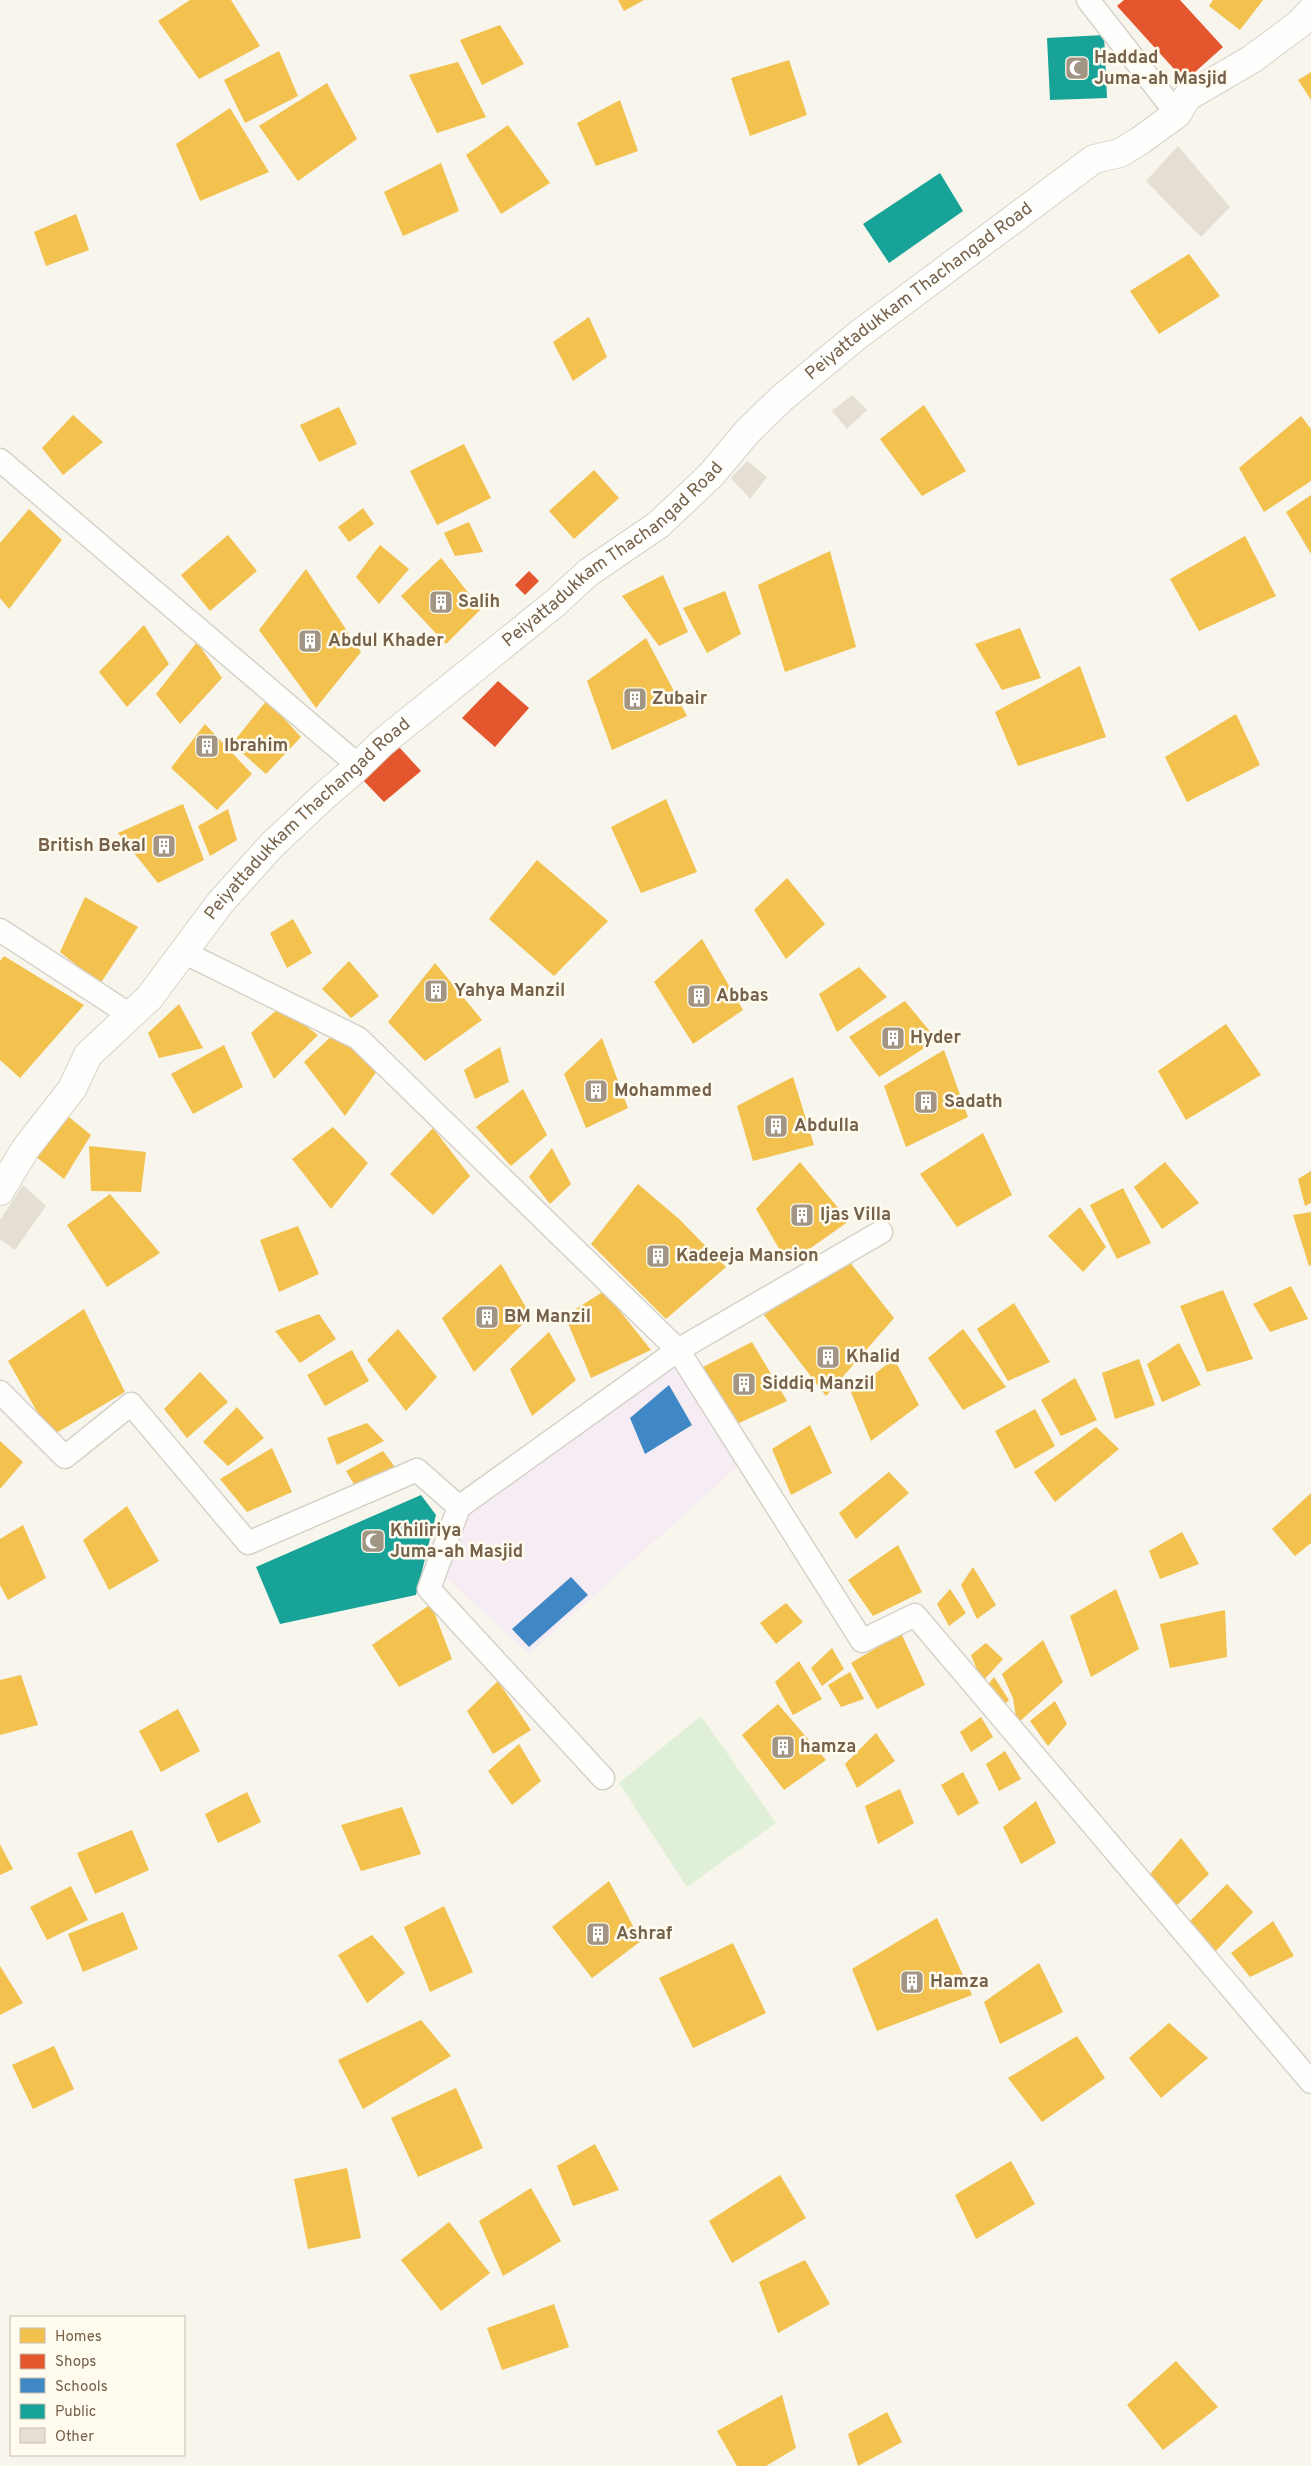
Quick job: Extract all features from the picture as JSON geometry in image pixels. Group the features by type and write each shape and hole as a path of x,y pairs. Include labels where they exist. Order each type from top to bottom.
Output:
{"main road":[{"name":"Peiyattadukkam Thachangad Road","path":"0,1191 26,1148 72,1089 88,1055 148,998 220,903 270,846 383,742 554,604 589,572 658,525 711,474 748,431 781,399 858,335 1094,160 1120,153 1177,114 1187,97 1252,59 1299,24 1311,12"}],"street":[{"path":"1088,0 1177,114"},
{"path":"0,460 359,766"},
{"path":"0,930 130,1015"},
{"path":"183,952 358,1038 678,1350 862,1640 915,1615 1311,2082"},
{"path":"603,1778 429,1589 458,1508 678,1350 881,1232"},
{"path":"0,1392 65,1457 131,1404 248,1543 417,1470 458,1508"}],"shaded area":[{"path":"672,1362 743,1462 529,1654 445,1577 462,1513"}],"green space":[{"path":"701,1716 776,1823 687,1887 619,1783"}],"building: Homes":[{"path":"190,0 231,0 260,46 199,79 158,21"},
{"path":"618,0 644,0 624,11"},
{"path":"1213,0 1263,0 1240,30 1209,6"},
{"path":"500,25 524,64 482,85 460,40"},
{"path":"279,51 298,96 245,123 224,80"},
{"path":"789,60 807,115 750,136 731,78"},
{"path":"458,62 486,117 437,133 409,75"},
{"path":"1311,72 1311,100 1298,80"},
{"path":"327,83 357,139 298,181 259,126"},
{"path":"620,100 638,151 596,166 577,123"},
{"path":"230,108 269,172 200,201 176,144"},
{"path":"508,125 550,183 501,214 466,155"},
{"path":"441,163 459,211 403,236 384,192"},
{"path":"76,214 89,250 46,266 34,232"},
{"path":"1189,254 1220,296 1159,334 1130,291"},
{"path":"589,317 607,357 573,381 553,342"},
{"path":"924,405 966,471 922,496 880,439"},
{"path":"339,407 357,444 319,462 300,425"},
{"path":"73,415 103,442 63,475 42,448"},
{"path":"1301,416 1311,429 1311,481 1264,512 1239,468"},
{"path":"464,444 491,498 437,525 410,471"},
{"path":"594,470 619,498 574,539 549,511"},
{"path":"1311,495 1311,554 1286,512"},
{"path":"363,508 374,524 349,542 338,527"},
{"path":"29,509 62,540 9,609 0,598 0,543"},
{"path":"469,522 483,552 455,556 444,533"},
{"path":"228,535 257,571 210,611 181,575"},
{"path":"1245,536 1276,596 1199,631 1170,579"},
{"path":"380,545 409,569 379,604 356,577"},
{"path":"830,551 856,647 785,672 758,585"},
{"name":"Salih","path":"441,558 481,609 446,644 401,596"},
{"name":"Abdul Khader","path":"306,569 361,652 316,708 259,630"},
{"path":"663,575 688,632 659,646 622,596"},
{"path":"725,591 741,634 707,653 683,608"},
{"path":"144,625 169,664 127,707 99,672"},
{"path":"1020,628 1041,678 1002,690 975,644"},
{"name":"Zubair","path":"646,638 687,716 612,750 587,681"},
{"path":"197,642 222,678 180,724 156,694"},
{"path":"1080,666 1106,737 1018,766 995,712"},
{"path":"267,700 301,737 266,774 232,744"},
{"path":"1236,714 1260,765 1187,802 1165,757"},
{"name":"Ibrahim","path":"205,724 252,774 217,810 171,768"},
{"path":"666,799 697,872 641,893 611,827"},
{"name":"British Bekal","path":"183,804 204,860 158,883 118,833"},
{"path":"228,809 237,840 210,856 198,826"},
{"path":"537,860 608,921 554,976 489,919"},
{"path":"787,878 825,924 786,959 754,910"},
{"path":"85,897 138,927 100,984 60,952"},
{"path":"293,919 312,953 287,968 270,933"},
{"name":"Abbas","path":"702,939 743,1010 693,1044 654,982"},
{"path":"4,956 84,1005 20,1078 0,1060 0,961"},
{"path":"349,961 379,996 351,1018 322,989"},
{"name":"Yahya Manzil","path":"435,963 482,1020 425,1061 388,1022"},
{"path":"859,967 887,997 837,1032 819,994"},
{"name":"Hyder","path":"905,1001 937,1040 879,1077 849,1037"},
{"path":"179,1004 203,1048 159,1058 148,1033"},
{"path":"280,1007 318,1035 274,1079 251,1033"},
{"path":"1226,1024 1261,1075 1186,1120 1158,1071"},
{"path":"336,1032 377,1071 345,1116 304,1062"},
{"name":"Mohammed","path":"602,1038 628,1108 586,1128 564,1074"},
{"path":"224,1045 243,1087 193,1114 171,1074"},
{"path":"500,1047 509,1082 475,1099 464,1070"},
{"name":"Sadath","path":"944,1050 968,1117 906,1147 884,1086"},
{"name":"Abdulla","path":"793,1077 814,1145 753,1161 737,1106"},
{"path":"523,1089 547,1135 511,1166 476,1127"},
{"path":"64,1113 91,1135 64,1179 35,1156"},
{"path":"333,1127 368,1163 331,1209 292,1159"},
{"path":"433,1128 470,1176 433,1215 390,1174"},
{"path":"983,1133 1012,1195 957,1227 920,1174"},
{"path":"89,1146 146,1152 141,1192 91,1191"},
{"path":"552,1148 571,1184 550,1204 529,1177"},
{"name":"Ijas Villa","path":"800,1162 849,1221 788,1264 756,1209"},
{"path":"1165,1162 1199,1203 1162,1229 1134,1187"},
{"path":"1311,1171 1311,1203 1305,1206 1298,1179"},
{"name":"Kadeeja Mansion","path":"638,1184 679,1219 726,1267 666,1319 591,1244"},
{"path":"1123,1188 1151,1243 1117,1259 1090,1205"},
{"path":"110,1194 160,1253 107,1287 67,1225"},
{"path":"1080,1207 1106,1247 1083,1272 1048,1236"},
{"path":"1311,1212 1311,1265 1309,1266 1293,1215"},
{"path":"298,1226 319,1274 279,1292 260,1240"},
{"name":"Khalid","path":"844,1255 894,1318 826,1396 764,1315"},
{"name":"BM Manzil","path":"501,1264 531,1316 474,1372 442,1318"},
{"path":"1291,1286 1308,1319 1270,1332 1253,1304"},
{"path":"1223,1290 1253,1359 1207,1372 1180,1306"},
{"path":"604,1291 651,1350 591,1378 565,1316"},
{"path":"1014,1303 1050,1362 1008,1381 977,1329"},
{"path":"84,1309 125,1392 51,1436 8,1361"},
{"path":"319,1314 336,1339 300,1363 275,1331"},
{"path":"398,1329 437,1377 406,1411 367,1360"},
{"path":"963,1329 1006,1387 963,1410 928,1358"},
{"path":"549,1332 576,1380 532,1416 510,1369"},
{"name":"Siddiq Manzil","path":"752,1342 787,1401 737,1424 701,1368"},
{"path":"1179,1343 1201,1385 1162,1402 1147,1364"},
{"path":"352,1350 369,1381 325,1406 307,1375"},
{"path":"894,1359 919,1405 871,1441 851,1392"},
{"path":"1139,1359 1155,1405 1115,1419 1102,1373"},
{"path":"200,1372 228,1402 187,1438 164,1409"},
{"path":"1075,1378 1097,1420 1061,1436 1041,1400"},
{"path":"237,1407 264,1438 228,1466 203,1442"},
{"path":"1035,1409 1055,1446 1015,1469 995,1431"},
{"path":"367,1423 384,1441 337,1465 327,1438"},
{"path":"810,1425 832,1473 791,1495 772,1449"},
{"path":"1096,1427 1119,1449 1055,1502 1034,1472"},
{"path":"0,1441 23,1462 0,1489"},
{"path":"272,1448 292,1492 247,1512 220,1479"},
{"path":"383,1451 397,1470 355,1486 346,1471"},
{"path":"889,1472 909,1493 856,1539 839,1513"},
{"path":"1311,1493 1311,1543 1295,1556 1272,1529"},
{"path":"127,1506 159,1561 109,1590 83,1540"},
{"path":"23,1525 46,1578 8,1600 0,1585 0,1539"},
{"path":"1182,1532 1199,1564 1160,1579 1149,1551"},
{"path":"898,1545 922,1592 873,1616 848,1580"},
{"path":"973,1567 996,1605 977,1619 961,1585"},
{"path":"950,1589 966,1613 949,1626 937,1604"},
{"path":"1116,1589 1139,1649 1091,1677 1070,1616"},
{"path":"786,1603 803,1622 776,1644 760,1623"},
{"path":"431,1604 452,1659 399,1687 372,1645"},
{"path":"1225,1610 1227,1657 1170,1668 1160,1624"},
{"path":"901,1633 925,1685 877,1709 851,1663"},
{"path":"1043,1640 1063,1682 1017,1724 1013,1698 1002,1674"},
{"path":"986,1643 1003,1659 982,1682 971,1655"},
{"path":"832,1648 844,1669 822,1686 811,1668"},
{"path":"799,1661 822,1699 793,1715 775,1682"},
{"path":"850,1672 864,1699 841,1707 828,1685"},
{"path":"21,1675 38,1725 0,1735 0,1680"},
{"path":"994,1677 1009,1700 997,1712 984,1690"},
{"path":"498,1681 531,1730 493,1754 467,1711"},
{"path":"1055,1701 1067,1724 1048,1746 1030,1721"},
{"name":"hamza","path":"778,1704 826,1760 784,1790 742,1735"},
{"path":"178,1709 200,1751 161,1772 139,1731"},
{"path":"981,1717 993,1737 971,1752 960,1732"},
{"path":"876,1733 895,1761 857,1788 845,1764"},
{"path":"519,1744 541,1781 512,1805 488,1771"},
{"path":"1005,1751 1021,1779 999,1791 986,1764"},
{"path":"963,1772 979,1803 958,1816 941,1785"},
{"path":"900,1789 914,1823 878,1844 865,1806"},
{"path":"247,1792 261,1822 218,1843 205,1814"},
{"path":"1036,1801 1056,1843 1021,1864 1003,1827"},
{"path":"402,1807 421,1854 361,1871 341,1825"},
{"path":"132,1830 149,1870 95,1894 77,1853"},
{"path":"1181,1838 1209,1874 1170,1912 1145,1880"},
{"path":"0,1844 13,1869 0,1875"},
{"name":"Ashraf","path":"609,1881 641,1941 592,1978 552,1927"},
{"path":"1227,1884 1253,1912 1213,1954 1190,1921"},
{"path":"71,1886 88,1920 47,1940 30,1907"},
{"path":"444,1906 473,1972 430,1992 404,1927"},
{"path":"123,1912 138,1949 83,1972 68,1934"},
{"name":"Hamza","path":"937,1918 972,1995 877,2031 852,1969"},
{"path":"1273,1921 1294,1956 1250,1977 1231,1953"},
{"path":"372,1935 405,1973 367,2003 338,1955"},
{"path":"733,1943 766,2013 693,2048 659,1978"},
{"path":"1039,1963 1063,2012 1000,2044 984,2002"},
{"path":"0,1966 23,2003 0,2015"},
{"path":"421,2020 451,2056 363,2109 338,2060"},
{"path":"1169,2023 1208,2058 1161,2098 1129,2058"},
{"path":"1077,2036 1105,2078 1042,2122 1008,2078"},
{"path":"54,2046 74,2089 33,2109 12,2065"},
{"path":"456,2088 483,2148 418,2177 391,2118"},
{"path":"595,2144 619,2190 573,2206 557,2166"},
{"path":"1011,2161 1035,2204 976,2239 955,2195"},
{"path":"347,2168 361,2238 308,2249 294,2179"},
{"path":"780,2175 806,2218 732,2263 709,2221"},
{"path":"531,2188 561,2241 503,2276 479,2221"},
{"path":"449,2222 490,2273 441,2311 401,2260"},
{"path":"805,2260 830,2304 778,2333 759,2282"},
{"path":"554,2304 569,2347 502,2370 487,2328"},
{"path":"1176,2361 1218,2407 1163,2450 1127,2405"},
{"path":"782,2395 796,2448 766,2466 737,2466 717,2431"},
{"path":"887,2412 902,2442 858,2466 848,2434"}],"building: Shops":[{"path":"1124,0 1180,0 1223,47 1185,81 1117,6"},
{"path":"529,571 539,581 525,595 515,585"},
{"path":"498,681 529,708 495,747 462,718"},
{"path":"399,747 421,771 384,802 362,779"}],"building: Schools":[{"path":"669,1385 692,1425 645,1454 630,1418"},
{"path":"571,1577 588,1595 529,1647 512,1629"}],"building: Public":[{"name":"Haddad Juma-ah Masjid","path":"1104,35 1107,98 1050,100 1047,38"},
{"path":"940,173 963,211 889,263 863,224"},
{"name":"Khiliriya Juma-ah Masjid","path":"421,1495 436,1515 416,1595 280,1624 256,1567"}],"building: Other":[{"path":"1178,146 1230,207 1201,237 1146,181"},
{"path":"852,395 867,410 847,429 832,411"},
{"path":"747,461 767,477 750,499 731,478"},
{"path":"23,1185 46,1206 15,1250 0,1239 0,1220"}],"place":[{"name":"Haddad Juma-ah Masjid","path":"1077,68"},
{"name":"Salih","path":"441,602"},
{"name":"Abdul Khader","path":"310,641"},
{"name":"Zubair","path":"635,699"},
{"name":"Ibrahim","path":"207,746"},
{"name":"British Bekal","path":"164,846"},
{"name":"Yahya Manzil","path":"436,991"},
{"name":"Abbas","path":"699,996"},
{"name":"Hyder","path":"893,1038"},
{"name":"Mohammed","path":"596,1091"},
{"name":"Sadath","path":"926,1102"},
{"name":"Abdulla","path":"776,1126"},
{"name":"Ijas Villa","path":"802,1215"},
{"name":"Kadeeja Mansion","path":"658,1256"},
{"name":"BM Manzil","path":"487,1317"},
{"name":"Khalid","path":"828,1357"},
{"name":"Siddiq Manzil","path":"744,1384"},
{"name":"Khiliriya Juma-ah Masjid","path":"373,1541"},
{"name":"hamza","path":"783,1747"},
{"name":"Ashraf","path":"598,1934"},
{"name":"Hamza","path":"912,1982"}]}
